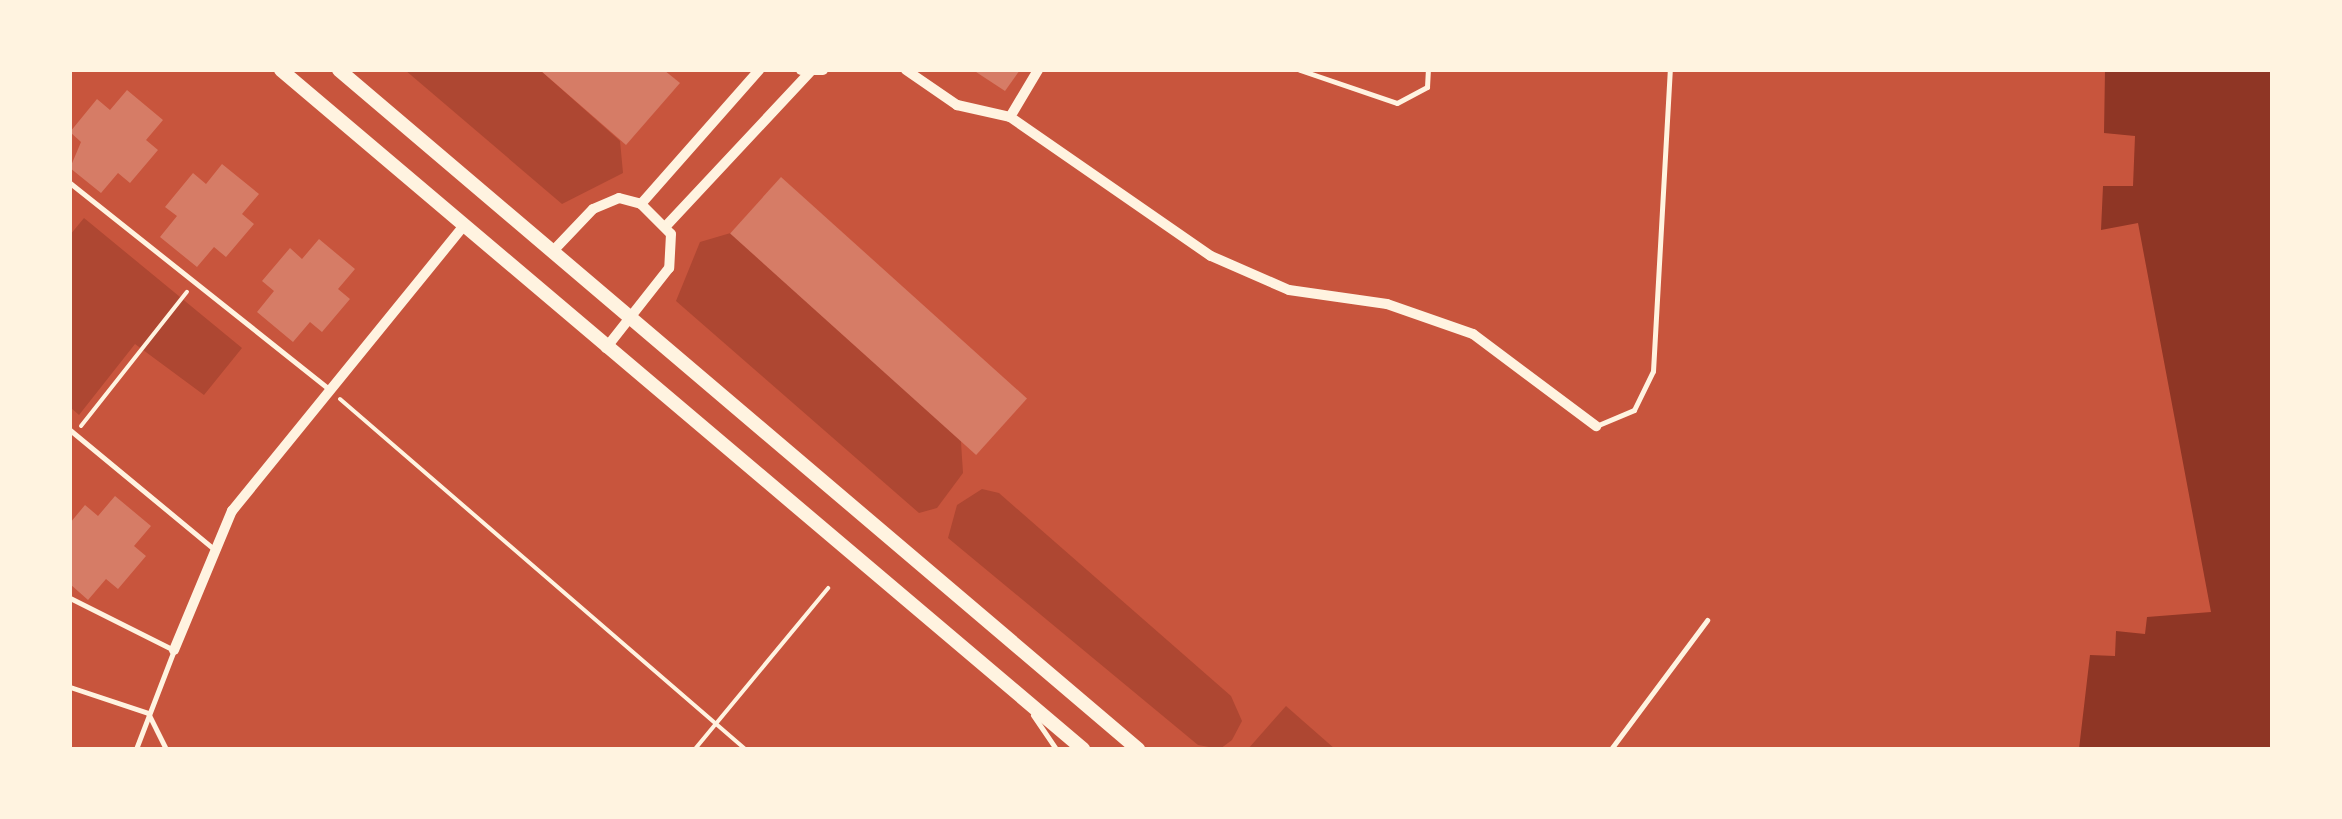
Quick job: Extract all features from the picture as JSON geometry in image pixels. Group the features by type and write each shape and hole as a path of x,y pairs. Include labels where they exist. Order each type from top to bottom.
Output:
{"main road":[{"path":"281,70 1031,712 1083,749"},
{"path":"339,70 1138,749"}],"street":[{"path":"641,204 759,70"},
{"path":"906,70 957,105 1010,117 1212,256 1289,290 1387,304 1472,334 1596,426"},
{"path":"1010,117 1038,70"},
{"path":"666,226 811,71"},
{"path":"552,251 592,209 619,198 641,204 666,226 669,268 606,348"},
{"path":"174,650 232,511 464,226"}],"lane":[{"path":"1300,70 1397,103 1427,87 1428,70"},
{"path":"1596,426 1634,410 1653,371 1670,70"},
{"path":"70,182 332,392"},
{"path":"72,432 215,550"},
{"path":"70,598 174,650 136,749"},
{"path":"1611,749 1707,620"},
{"path":"70,688 148,713 166,749"},
{"path":"1031,712 1056,749"}],"path":[{"path":"72,432 195,282"},
{"path":"332,392 745,749"},
{"path":"695,749 828,588"}],"shaded area":[{"path":"405,70 540,70 620,141 623,173 562,204"},
{"path":"2105,70 2272,70 2272,749 2079,749 2090,655 2115,656 2116,631 2145,634 2147,617 2211,612 2138,223 2101,230 2103,186 2133,186 2135,136 2104,133"},
{"path":"84,218 242,348 204,395 135,344 79,415 70,407 70,235"},
{"path":"734,232 960,427 963,473 937,508 919,513 676,301 700,242"},
{"path":"982,489 999,493 1231,696 1242,721 1232,740 1220,749 1198,745 948,538 957,505"},
{"path":"1286,706 1335,749 1248,749"}],"building":[{"path":"540,70 664,70 680,83 626,145"},
{"path":"973,70 1020,70 1005,91"},
{"path":"127,90 163,120 146,140 158,150 130,183 118,173 101,193 70,168 81,142 70,132 97,99 110,110"},
{"path":"222,164 259,194 242,214 254,224 226,257 214,247 197,267 160,237 177,216 165,207 193,173 206,184"},
{"path":"781,177 1027,398 976,455 730,233"},
{"path":"319,239 355,269 338,289 350,299 322,332 310,322 293,342 257,312 274,291 262,281 290,248 302,259"},
{"path":"115,496 151,526 134,546 146,556 118,589 106,579 88,600 70,584 70,523 85,505 98,516"}]}
